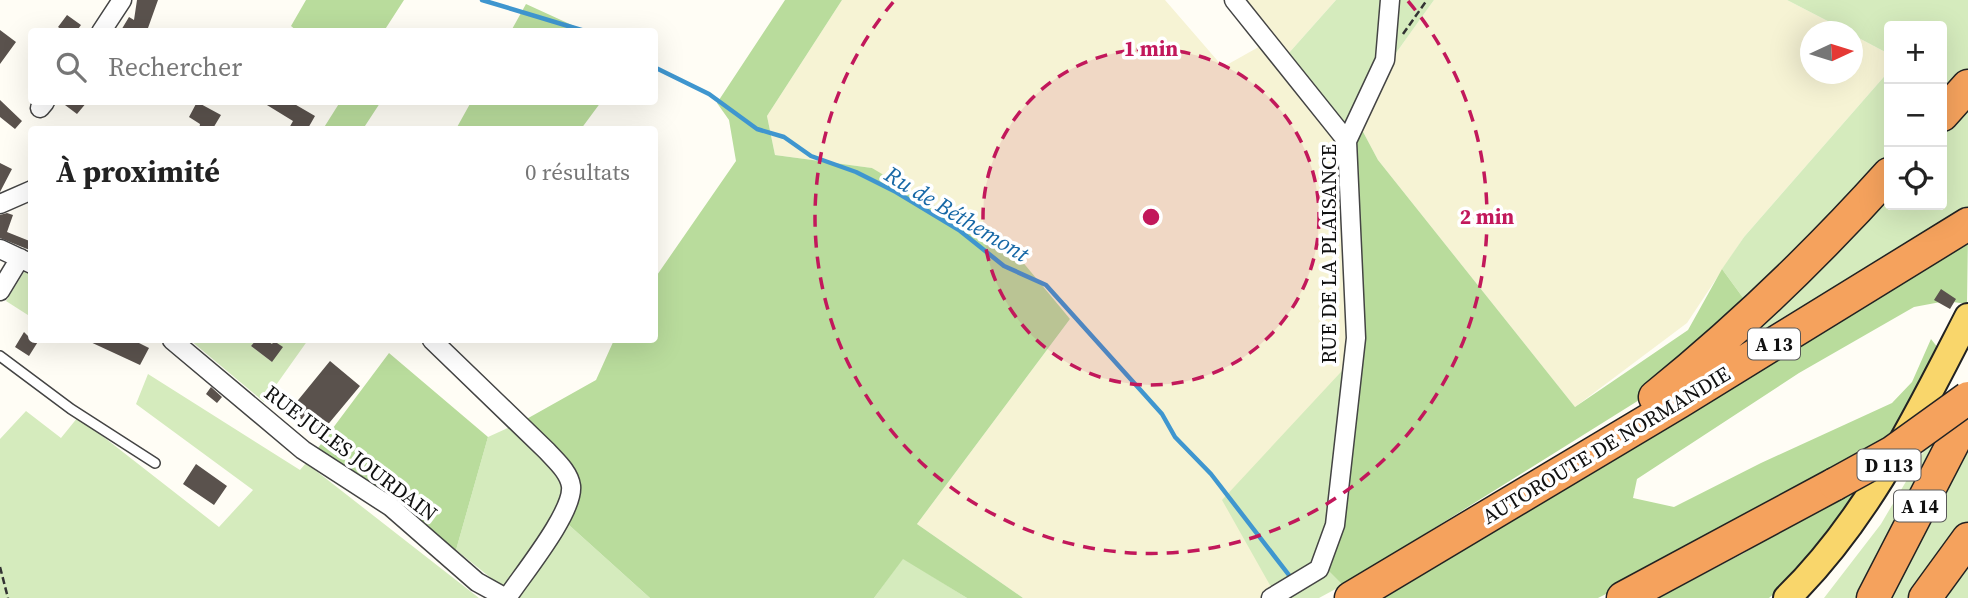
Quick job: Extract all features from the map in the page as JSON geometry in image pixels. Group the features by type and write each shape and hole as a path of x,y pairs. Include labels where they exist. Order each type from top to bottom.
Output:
{"highway":[{"path":"1947,109 1968,86"},
{"path":"1578,460 1705,356 1807,261 1884,179"},
{"name":"AUTOROUTE DE NORMANDIE","path":"1351,598 1679,402 1968,224"},
{"path":"1623,598 1893,452 1968,398"},
{"name":"A 14","path":"1873,598 1968,414"},
{"name":"A 14","path":"1925,598 1968,539"}],"main road":[{"name":"D 113","path":"1787,598 1832,550 1863,509 1968,317"},
{"name":"D 113","path":"1808,598 1855,546 1884,504 1968,349"}],"street":[{"path":"104,28 122,0"},
{"path":"1234,0 1347,141"},
{"name":"RUE DE LA PLAISANCE","path":"1270,598 1296,585 1318,569 1327,551 1338,499 1356,338 1347,141 1385,60 1390,0"},
{"path":"0,204 28,192"},
{"path":"0,249 26,261 0,291"},
{"name":"RUE JULES JOURDAIN","path":"176,343 303,450 391,507 477,582 506,598"},
{"path":"435,343 547,451 562,467 571,484 568,506 506,598"}],"lane":[{"path":"0,356 71,409 155,463"}],"path":[{"path":"1385,60 1427,0"},
{"path":"0,567 8,598"}],"shaded area":[{"path":"842,0 1165,0 1223,67 1264,44 1231,0 1336,0 1280,63 1340,140 1353,359 1276,594 1267,598 1023,598 917,524 1070,319 872,168 775,155 767,116"},
{"path":"1434,0 1787,0 1828,21 1800,21 1800,84 1863,84 1863,40 1884,51 1884,77 1744,237 1687,323 1575,407 1378,160 1353,113"}],"green space":[{"path":"306,0 404,0 386,28 291,26"},
{"path":"785,0 842,0 767,116 775,155 872,168 1016,254 1070,319 917,524 1023,598 967,598 903,559 874,598 650,598 559,516 580,481 523,421 596,380 613,343 658,343 658,274 736,161 729,120 717,103"},
{"path":"1336,0 1434,0 1353,113 1340,140 1280,63"},
{"path":"1787,0 1968,0 1968,74 1947,98 1947,21 1884,21 1884,51 1863,40 1863,21 1828,21"},
{"path":"526,4 578,28 513,28"},
{"path":"1884,77 1884,168 1749,306 1722,269 1744,237"},
{"path":"1968,98 1968,209 1683,383 1884,190 1884,210 1947,210 1947,122"},
{"path":"338,105 379,105 365,126 325,126"},
{"path":"469,105 599,105 583,126 458,126"},
{"path":"1353,113 1378,160 1575,407 1688,330 1722,269 1749,306 1644,397 1343,585 1324,566 1353,359"},
{"path":"1968,238 1967,304 1946,301 1914,307 1799,373 1637,479 1633,498 1674,507 1761,463 1892,403 1912,382 1931,339 1938,348 1898,430 1733,531 1598,598 1373,598"},
{"path":"28,271 28,315 6,301 24,272"},
{"path":"194,343 254,343 251,346 272,362 274,343 306,343 264,402"},
{"path":"389,353 488,437 456,550 318,448"},
{"path":"1353,359 1343,585 1319,598 1267,598 1275,594 1222,500"},
{"path":"148,374 300,470 306,463 479,598 0,598 0,439 26,411 61,438 78,417 219,527 253,490 136,404"},
{"path":"523,421 580,481 559,516 650,598 516,598 456,550 488,437"},
{"path":"1946,431 1862,598 1824,598 1881,524 1931,439"},
{"path":"1968,441 1968,525 1916,598 1884,598"},
{"path":"1867,478 1823,541 1769,598 1658,598 1744,553"},
{"path":"903,558 967,598 874,598"},
{"path":"1968,562 1968,598 1943,598"}],"building":[{"path":"137,0 158,0 148,28 122,28 129,17 134,20"},
{"path":"67,15 81,25 79,28 58,27"},
{"path":"0,30 16,42 0,64"},
{"path":"0,100 22,121 15,129 0,117"},
{"path":"65,105 84,105 77,114"},
{"path":"195,105 203,105 221,115 214,126 200,126 189,117"},
{"path":"267,105 296,105 315,116 309,126 290,126 293,121"},
{"path":"0,163 12,169 0,192"},
{"path":"0,215 13,215 7,232 28,240 28,249 0,238"},
{"path":"1941,289 1956,299 1950,309 1934,300"},
{"path":"24,332 28,336 28,343 37,343 29,356 15,347"},
{"path":"92,343 139,343 149,348 140,365"},
{"path":"254,343 277,343 283,347 272,362 251,346"},
{"path":"330,361 360,386 320,434 290,410"},
{"path":"211,387 222,397 217,403 206,394"},
{"path":"196,464 227,486 214,505 183,484"}],"waterway":[{"name":"Ru de Béthemont","path":"482,0 575,28"},
{"name":"Ru de Béthemont","path":"658,69 709,94 757,129 784,137 811,156 856,172 896,192 959,230 1004,266 1046,285 1162,414 1175,437 1211,474 1292,579"}]}
